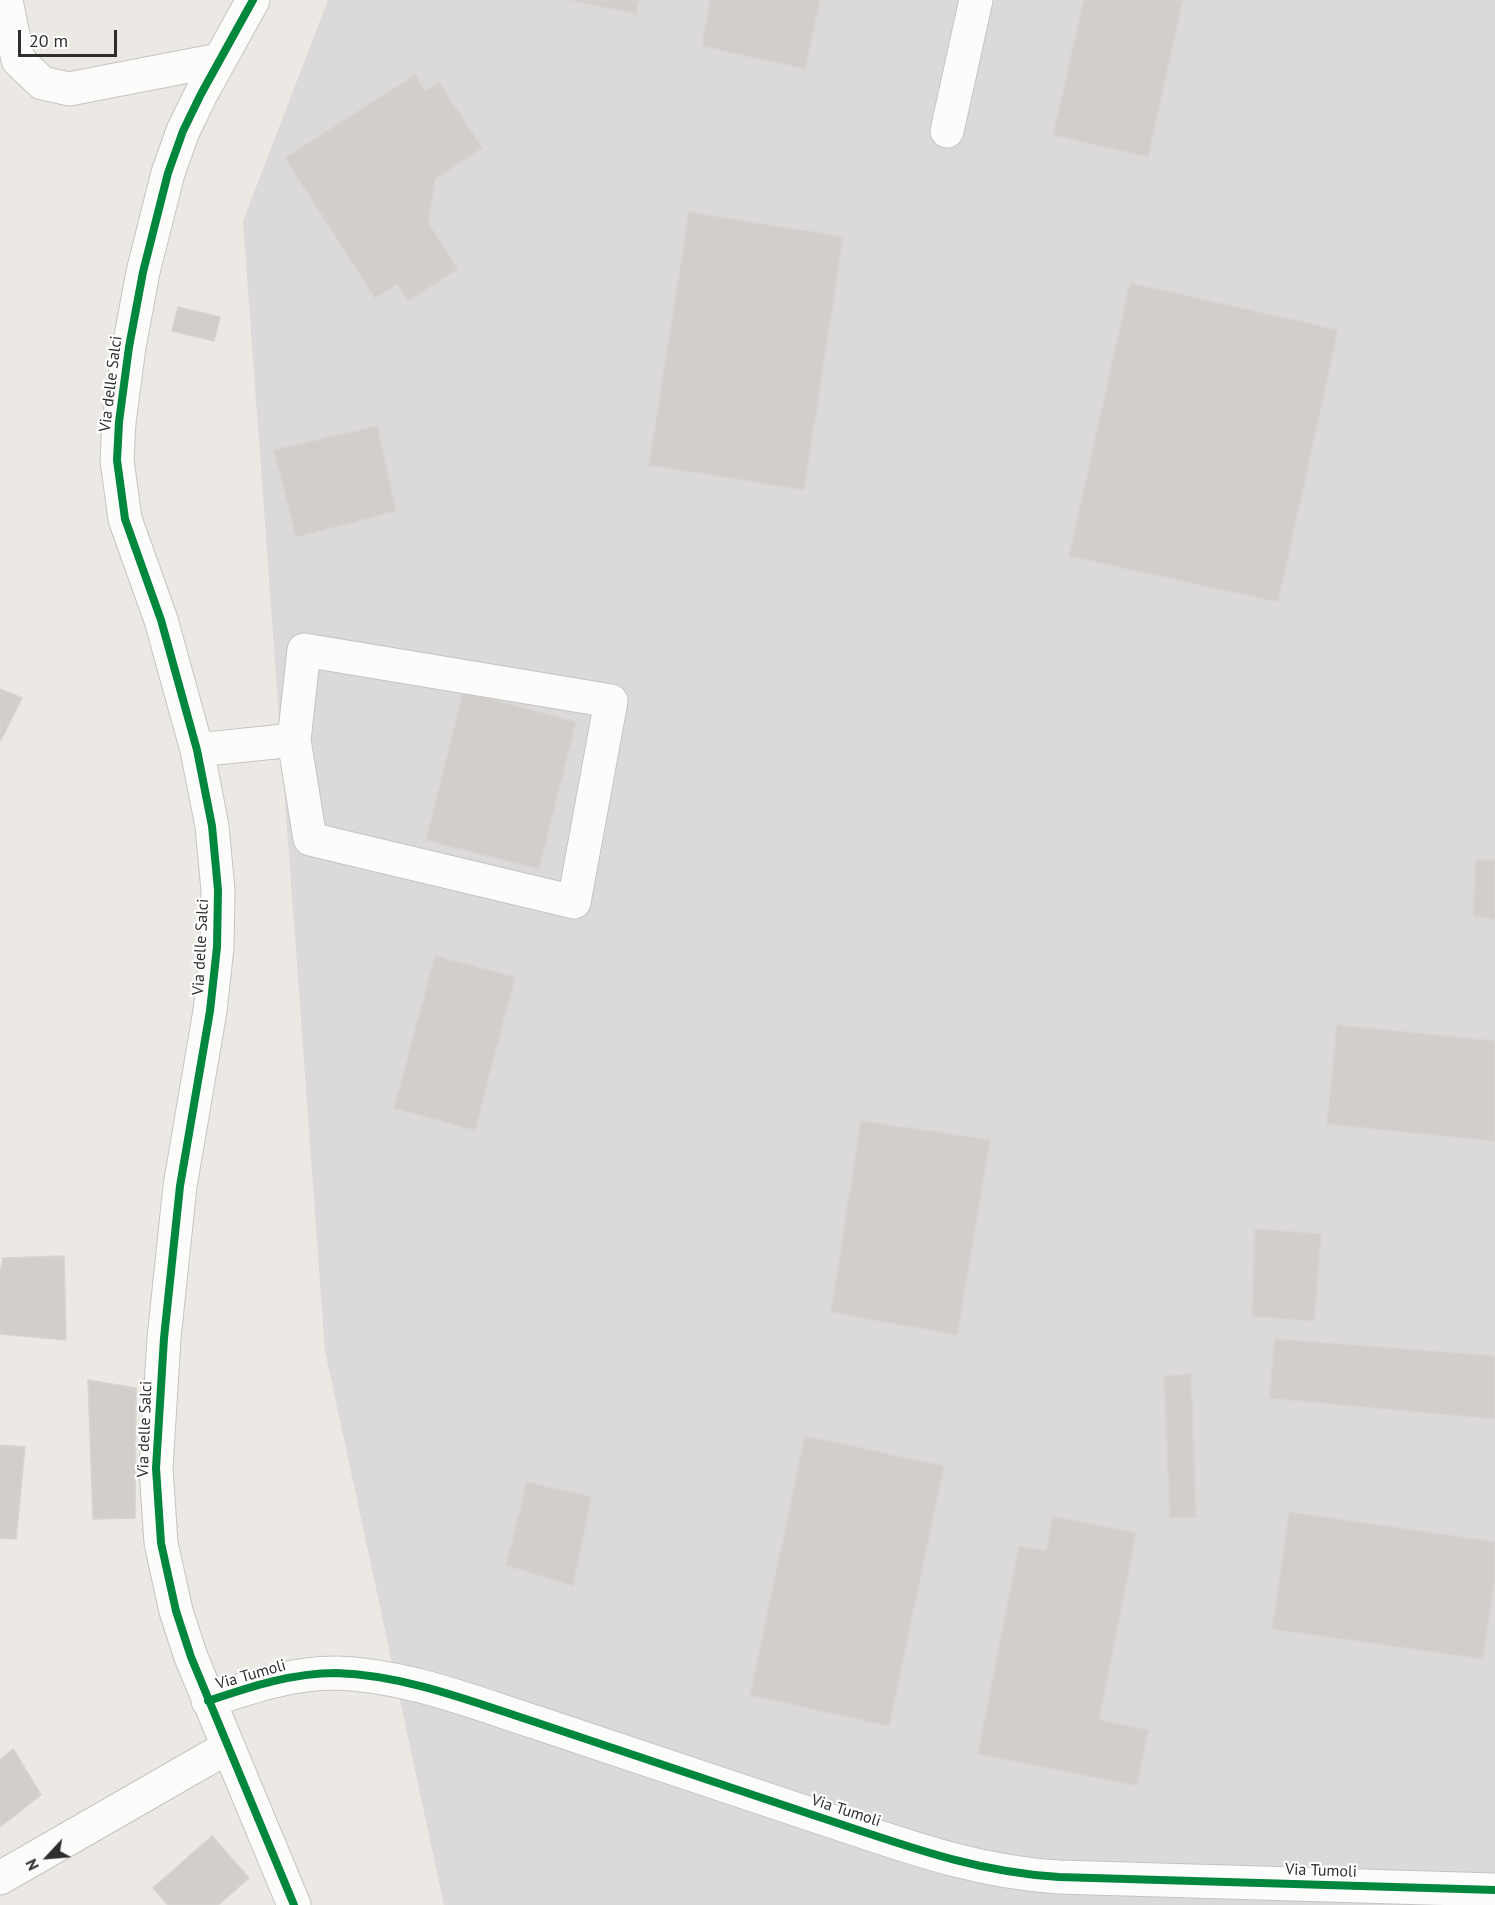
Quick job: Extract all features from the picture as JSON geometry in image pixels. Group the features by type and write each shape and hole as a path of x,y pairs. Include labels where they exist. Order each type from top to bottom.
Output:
{"street":[{"path":"6,0 18,60 42,83 69,88 219,60"},
{"name":"Via delle Salci","path":"253,0 183,131 168,173 158,209 129,347 117,444 118,478 125,519 161,620 197,750 209,808 217,869 217,947 206,1038 177,1209 161,1372 156,1468 159,1526 166,1573 181,1626 208,1701 294,1905"},
{"path":"947,131 976,0"},
{"path":"304,650 611,701 574,902 310,839 294,740 304,650"},
{"path":"197,750 294,740"},
{"name":"Via Tumoli","path":"208,1701 268,1682 300,1676 334,1673 374,1676 430,1689 517,1716 925,1852 1006,1872 1282,1894 1495,1890"},
{"path":"0,1878 228,1747"}],"shaded area":[{"path":"328,0 1495,0 1495,1905 444,1905 325,1351 243,221"}],"building":[{"path":"570,0 639,0 636,14"},
{"path":"710,0 820,0 805,69 702,46"},
{"path":"1084,0 1183,0 1148,157 1053,135"},
{"path":"415,75 425,91 439,82 482,148 435,179 428,223 458,269 408,301 397,284 375,298 285,158"},
{"path":"689,212 843,237 804,490 649,465"},
{"path":"1130,283 1338,330 1278,602 1069,556"},
{"path":"178,307 220,317 214,341 172,331"},
{"path":"377,426 396,511 296,537 274,450"},
{"path":"0,689 22,698 1,740 0,739"},
{"path":"463,692 576,722 539,869 426,840"},
{"path":"1476,860 1495,861 1495,919 1473,916"},
{"path":"435,956 515,977 475,1130 394,1108"},
{"path":"1337,1025 1495,1041 1495,1141 1327,1124"},
{"path":"861,1121 990,1140 957,1335 831,1312"},
{"path":"1255,1229 1321,1234 1314,1321 1252,1316"},
{"path":"64,1256 66,1340 0,1334 0,1272 3,1258"},
{"path":"1275,1339 1495,1356 1495,1419 1269,1398"},
{"path":"1191,1374 1196,1517 1170,1518 1164,1376"},
{"path":"88,1380 136,1388 135,1518 93,1519"},
{"path":"805,1436 944,1466 889,1726 750,1695"},
{"path":"0,1445 25,1447 16,1539 0,1538"},
{"path":"527,1482 591,1497 573,1586 506,1565"},
{"path":"1289,1512 1495,1542 1495,1576 1483,1659 1272,1629"},
{"path":"1053,1516 1136,1533 1099,1720 1148,1730 1137,1786 978,1754 1019,1546 1046,1551"},
{"path":"13,1749 41,1795 0,1827 0,1760"},
{"path":"212,1836 249,1878 218,1905 168,1905 153,1888"}],"cycle path":[{"path":"253,0 201,94 183,131 168,173 143,272 129,347 119,422 117,460 125,519 161,620 197,750 212,826 218,890 217,947 210,1011 180,1186 164,1338 156,1468 161,1543 176,1611 191,1657 294,1905"},
{"path":"208,1701 255,1686 303,1675 336,1673 362,1675 413,1684 464,1698 904,1845 964,1862 1027,1874 1059,1877 1495,1890"}]}
